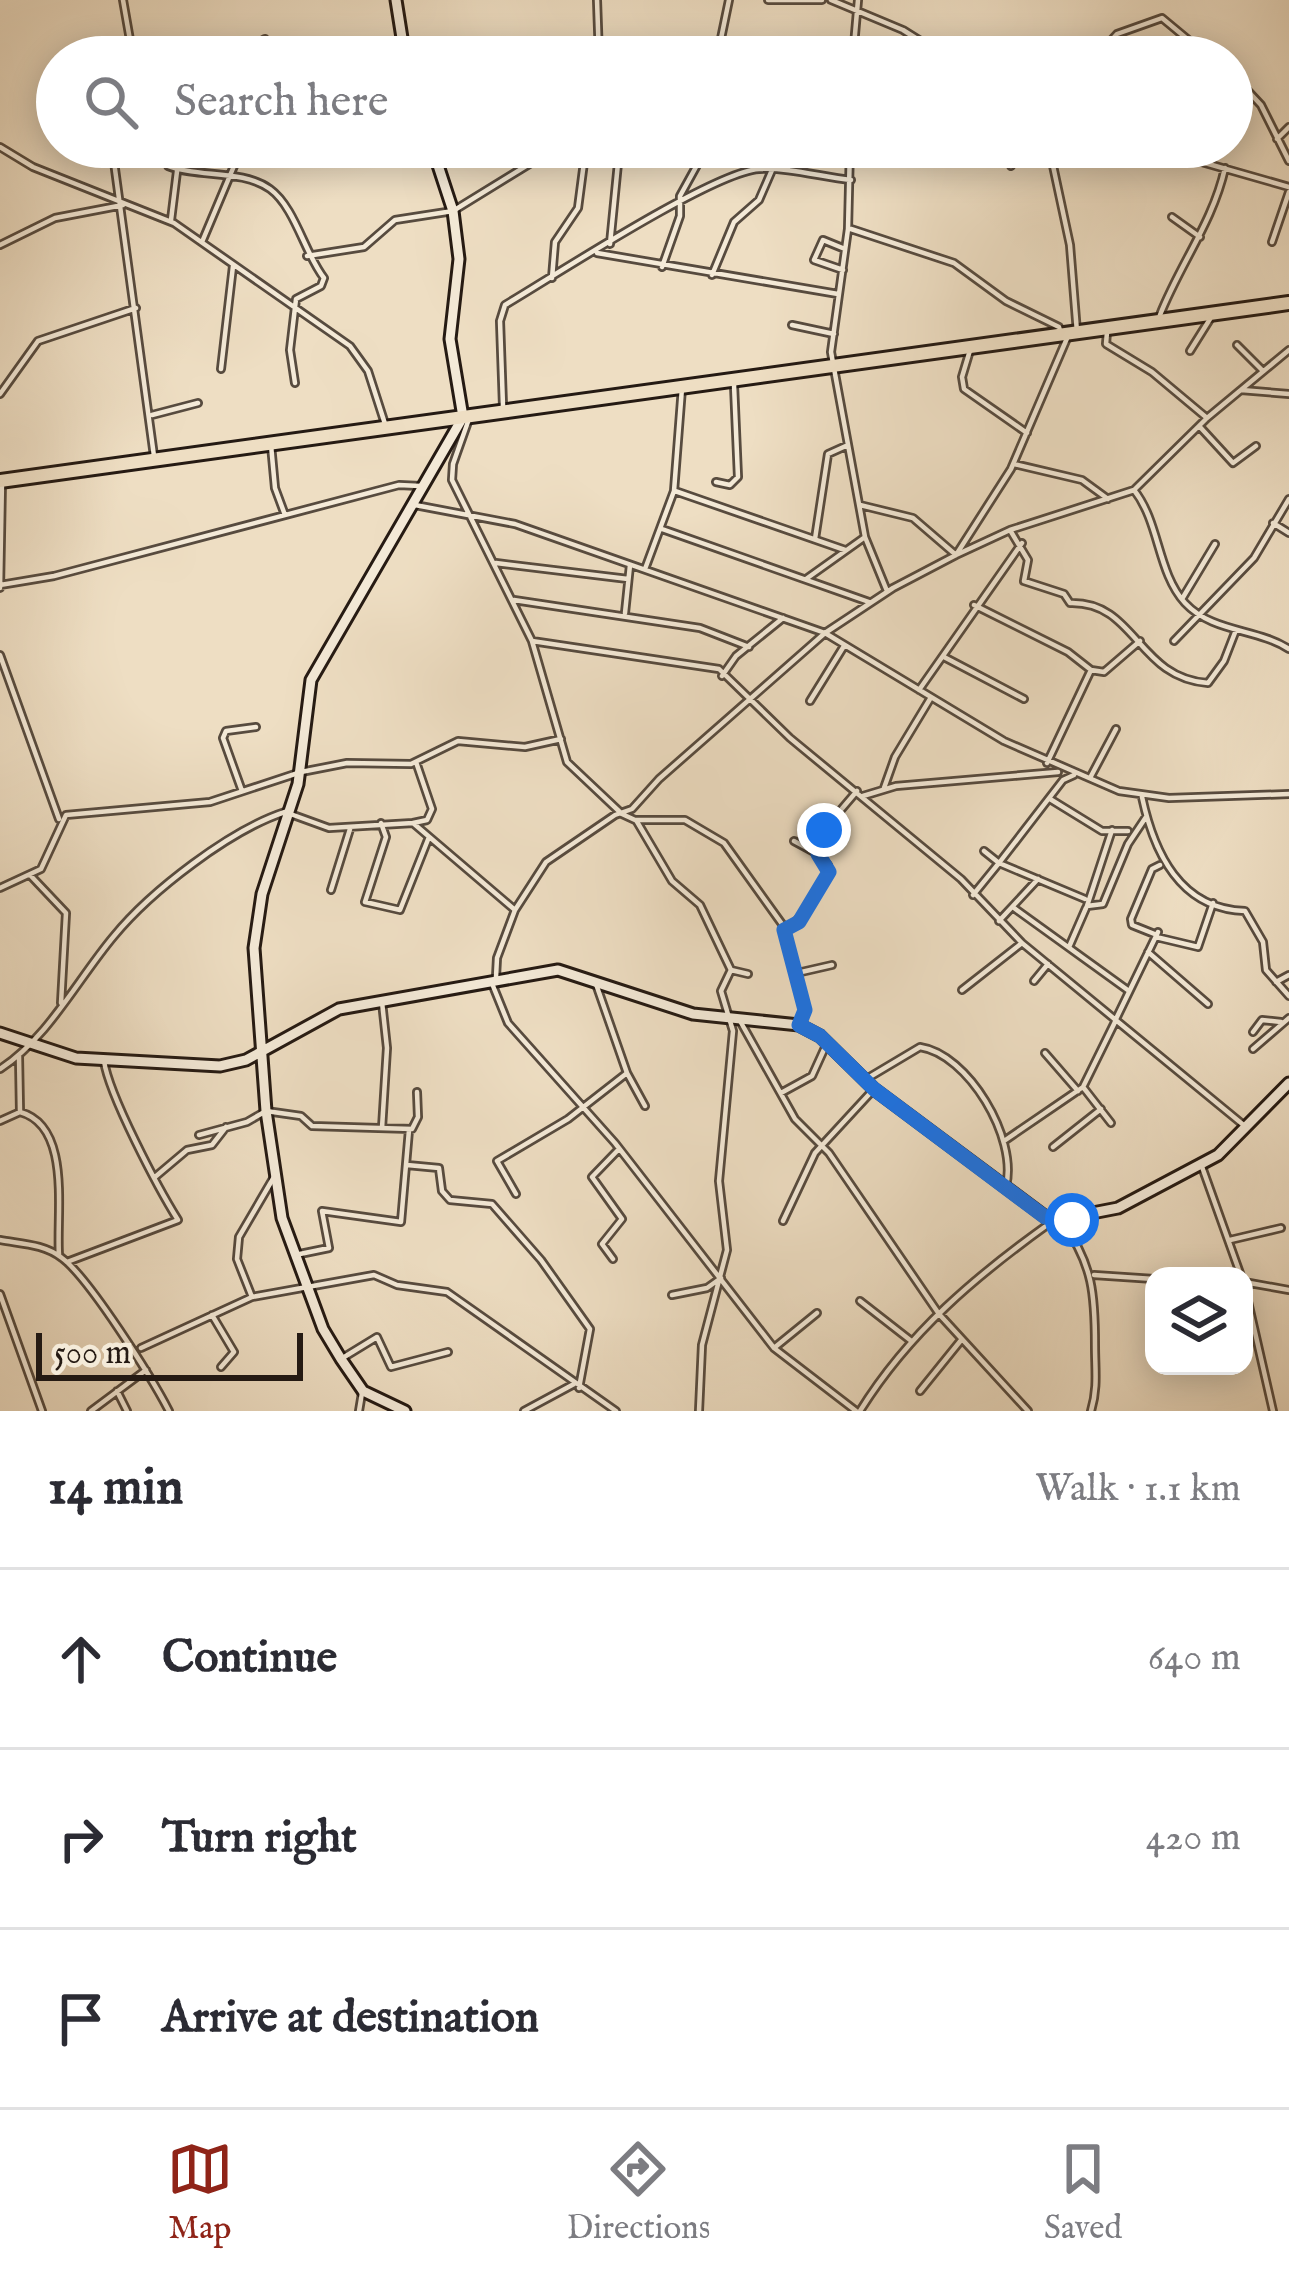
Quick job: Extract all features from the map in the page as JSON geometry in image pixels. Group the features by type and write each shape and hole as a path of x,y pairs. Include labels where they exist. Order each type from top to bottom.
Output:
{"main road":[{"path":"1,481 1289,303"}],"street":[{"path":"123,0 129,36"},
{"path":"396,0 402,36"},
{"path":"597,0 598,36"},
{"path":"722,36 729,0"},
{"path":"768,0 822,0"},
{"path":"831,0 858,4 910,36"},
{"path":"855,36 858,4"},
{"path":"1115,36 1162,18 1184,36"},
{"path":"1253,96 1289,160"},
{"path":"1277,139 1289,127"},
{"path":"0,147 33,167 171,220 357,352 386,428"},
{"path":"116,168 154,461"},
{"path":"173,168 272,190 325,282 296,299 290,350 295,383"},
{"path":"202,242 232,168"},
{"path":"438,168 459,259 450,339 467,417 451,470 532,640 567,762 622,814 635,820 682,819 719,838 748,872 784,930 805,1010 799,1025"},
{"path":"307,256 364,247 395,220 452,212 524,168"},
{"path":"552,278 555,242 578,208 583,168"},
{"path":"610,244 618,168"},
{"path":"662,267 680,217 679,202 696,168"},
{"path":"787,172 788,168"},
{"path":"850,168 833,366 866,537 887,591"},
{"path":"956,555 1013,464 1069,333 1070,245 1054,168"},
{"path":"1158,320 1179,269 1200,237 1225,168 1289,190 1272,242"},
{"path":"171,220 178,170"},
{"path":"712,275 734,222 759,200 772,170"},
{"path":"503,412 502,311 679,202 744,172 772,170 851,180"},
{"path":"0,245 55,218 122,202"},
{"path":"1172,217 1200,237"},
{"path":"848,229 954,263 1006,301 1069,333"},
{"path":"842,270 814,260 823,240 845,249"},
{"path":"598,253 838,293"},
{"path":"220,369 233,266"},
{"path":"0,394 38,341 136,308"},
{"path":"1190,351 1212,313"},
{"path":"792,325 834,334"},
{"path":"1108,328 1106,344 1207,418"},
{"path":"1237,345 1263,371"},
{"path":"970,347 962,377 964,389 1028,433"},
{"path":"1289,350 1207,418 1134,490 1010,530 887,591 825,633 622,814 546,862 515,910 493,980 508,1023 619,1149 774,1348 858,1411 910,1340 988,1266 1057,1221 1118,1208 1201,1164 1289,1083"},
{"path":"716,482 730,485 739,477 734,379"},
{"path":"645,569 674,491 682,386"},
{"path":"1241,390 1289,394"},
{"path":"149,416 198,403"},
{"path":"405,1411 363,1391 341,1359 295,1255 274,1177 266,1111 255,925 301,772 310,680 467,417"},
{"path":"1200,427 1233,463 1256,446"},
{"path":"271,444 275,488 285,515"},
{"path":"815,539 828,454 849,445"},
{"path":"1013,464 1082,480 1108,499"},
{"path":"1,481 0,586 399,485 426,487"},
{"path":"1134,490 1152,518 1182,599 1198,613 1237,630 1263,634 1289,649"},
{"path":"674,491 845,550"},
{"path":"1174,641 1254,558 1289,499"},
{"path":"415,505 468,514 645,569 825,633 930,699 1074,775 1142,797 1289,794"},
{"path":"860,505 914,518 956,555"},
{"path":"1272,523 1289,532"},
{"path":"662,530 869,602"},
{"path":"1010,530 1022,543 1028,560 1024,581 1133,629 1160,669 1208,683 1225,661 1237,630"},
{"path":"805,580 866,537"},
{"path":"918,691 974,605 1022,543"},
{"path":"1182,599 1215,544"},
{"path":"495,563 628,578"},
{"path":"625,614 630,565"},
{"path":"513,600 700,628 748,647"},
{"path":"974,605 1067,652 1091,670 1104,672 1140,641"},
{"path":"722,677 782,618"},
{"path":"532,640 719,669 722,677 860,794 1022,943 1246,1127"},
{"path":"810,701 844,646"},
{"path":"0,655 60,820"},
{"path":"943,657 1024,700"},
{"path":"1047,763 1091,670"},
{"path":"884,788 895,757 930,699"},
{"path":"242,791 223,737 226,731 256,727"},
{"path":"1090,778 1116,729"},
{"path":"0,888 31,876 46,861 66,815 210,802 301,772 346,763 416,762 458,741 525,747 561,739"},
{"path":"291,811 319,826 350,829 427,820 432,809 416,762"},
{"path":"818,854 822,832 860,794 1064,771"},
{"path":"973,896 1063,780 1074,775"},
{"path":"1142,797 1162,863 1213,903 1245,911 1263,942 1266,970 1289,996"},
{"path":"1050,799 1100,831 1128,831"},
{"path":"0,1069 30,1045 125,923 221,841 291,811"},
{"path":"984,851 999,863 1086,902 1103,904 1128,844 1146,817"},
{"path":"635,820 672,881 700,905 731,970"},
{"path":"381,823 386,837 365,902 400,910 429,835"},
{"path":"413,823 515,910"},
{"path":"331,890 350,829"},
{"path":"1070,946 1112,830"},
{"path":"1100,831 1105,853"},
{"path":"784,930 799,922 827,876 828,865 818,854 794,842"},
{"path":"1162,863 1152,869 1132,926 1198,947 1213,903"},
{"path":"31,876 66,913 59,962 61,1003"},
{"path":"999,921 1038,879"},
{"path":"1014,908 1129,991"},
{"path":"1004,1141 1081,1089 1157,934"},
{"path":"962,990 1022,943"},
{"path":"1148,952 1208,1004"},
{"path":"1034,981 1048,964"},
{"path":"797,973 832,965"},
{"path":"0,1033 58,1055 220,1066 260,1051 327,1013 558,970 693,1014 799,1025 827,1042 874,1089 1057,1221 1092,1274 1098,1387 1091,1411"},
{"path":"731,970 748,974"},
{"path":"731,970 721,991 795,1119 821,1145 939,1314 1028,1411"},
{"path":"1276,982 1289,975"},
{"path":"596,981 627,1073 645,1106"},
{"path":"382,1002 387,1048 382,1129"},
{"path":"699,1411 702,1345 728,1250 719,1181 735,1018"},
{"path":"1253,1049 1289,1018"},
{"path":"1253,1032 1262,1020 1281,1022"},
{"path":"781,1094 812,1076 827,1042"},
{"path":"863,1080 920,1047 943,1052 966,1072 1004,1141 1006,1186"},
{"path":"1045,1052 1111,1123"},
{"path":"19,1056 20,1112"},
{"path":"68,1262 178,1220 158,1195 109,1084 104,1060"},
{"path":"516,1194 497,1161 627,1073"},
{"path":"783,1221 821,1145 874,1089"},
{"path":"295,1255 328,1248 322,1211 401,1222 409,1130 418,1117 417,1092"},
{"path":"1053,1147 1101,1109"},
{"path":"199,1135 266,1111 301,1116 312,1126 409,1130"},
{"path":"0,1120 20,1112 40,1122 56,1151 59,1255"},
{"path":"154,1178 188,1150 212,1144 226,1127"},
{"path":"613,1259 602,1244 621,1215 592,1177 619,1149"},
{"path":"1201,1164 1239,1267"},
{"path":"407,1165 439,1168 442,1191 450,1200 492,1204 542,1260 590,1329 576,1386"},
{"path":"252,1297 237,1259 239,1237 274,1177"},
{"path":"1230,1240 1281,1228"},
{"path":"0,1240 59,1255 68,1262 170,1411"},
{"path":"1092,1274 1145,1278"},
{"path":"141,1348 252,1297 374,1275 397,1285 447,1292 616,1411"},
{"path":"672,1295 707,1288 722,1278"},
{"path":"1253,1284 1289,1290"},
{"path":"0,1294 42,1411"},
{"path":"860,1301 910,1340"},
{"path":"774,1348 818,1313"},
{"path":"212,1315 234,1352 221,1367"},
{"path":"1253,1322 1273,1411"},
{"path":"341,1359 377,1337 391,1367 448,1352"},
{"path":"920,1391 938,1362 962,1339"},
{"path":"91,1411 146,1370"},
{"path":"524,1411 576,1386"},
{"path":"117,1391 127,1411"},
{"path":"359,1411 363,1391"}],"route":[{"path":"824,830 818,854 829,872 799,922 784,930 794,953 805,1010 799,1025 820,1036 874,1089 1045,1217 1072,1220"}]}
